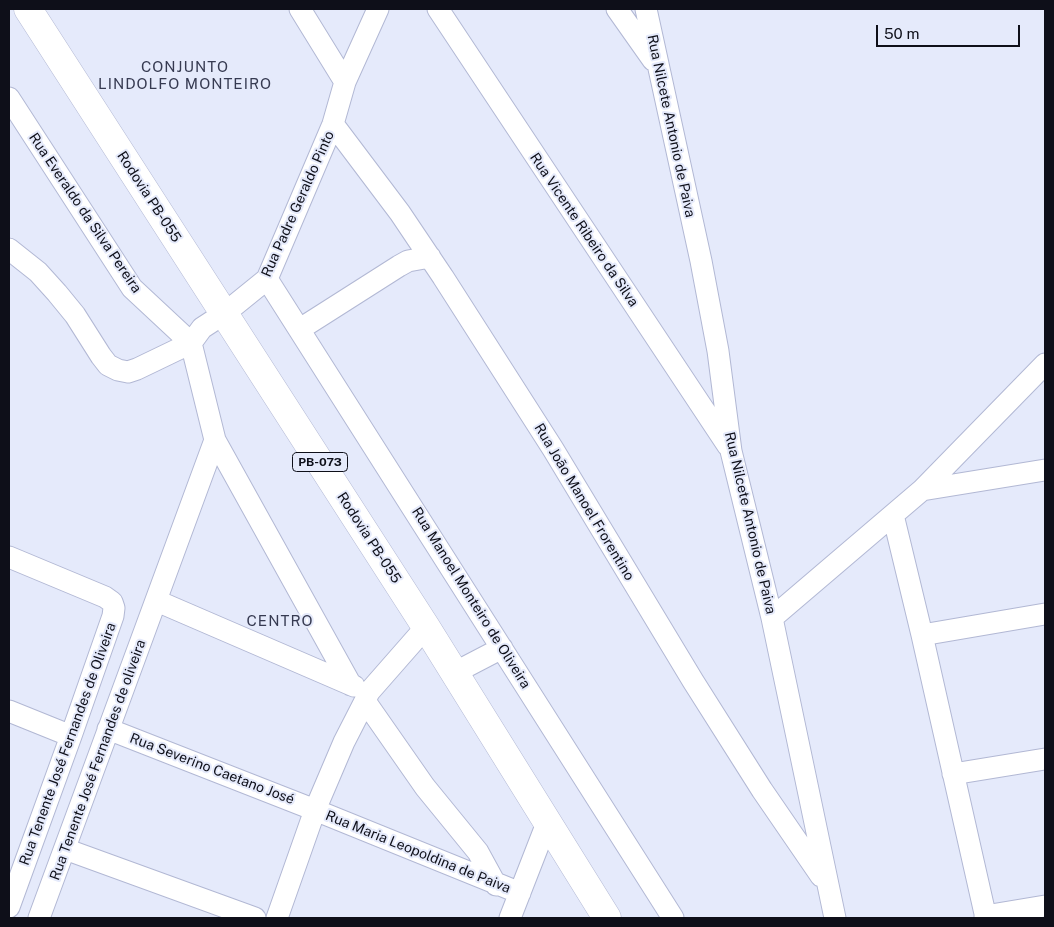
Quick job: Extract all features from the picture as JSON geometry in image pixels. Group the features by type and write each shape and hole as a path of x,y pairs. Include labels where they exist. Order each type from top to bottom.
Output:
{"main road":[{"name":"Rodovia PB-055","path":"28,9 426,627 607,918"}],"street":[{"path":"300,9 346,82"},
{"name":"Rua Padre Geraldo Pinto","path":"191,343 202,328 225,313 268,279 333,124 346,82 378,9"},
{"name":"Rua Vicente Ribeiro da Silva","path":"438,9 731,451"},
{"path":"617,9 660,71"},
{"name":"Rua Nilcete Antonio de Paiva","path":"646,9 701,261 718,351 731,451 772,618 835,918"},
{"name":"Rua Everaldo da Silva Pereira","path":"9,98 132,288 191,343"},
{"name":"Rua João Manoel Frorentino","path":"333,124 400,213 430,257 553,449 698,689 762,790 827,885"},
{"path":"9,251 38,272 57,292 75,315 108,365 128,372 191,343 215,440 362,693 425,787 478,852 496,885"},
{"path":"300,329 399,266 430,257"},
{"name":"Rua Manoel Monteiro de Oliveira","path":"268,279 673,918"},
{"path":"772,618 922,490 1045,364"},
{"path":"215,440 157,601 362,693"},
{"path":"922,490 1045,470"},
{"path":"893,515 985,917 1045,906"},
{"name":"Rua Tenente José Fernandes de Oliveira","path":"9,557 105,597 112,602 114,608 113,616 71,736 16,865 9,907"},
{"name":"Rua Tenente José Fernandes de oliveira","path":"39,918 157,601"},
{"path":"922,636 1045,614"},
{"path":"277,918 316,810 362,693 426,627"},
{"path":"454,673 502,648"},
{"path":"9,711 71,736"},
{"name":"Rua Severino Caetano José","path":"108,729 316,810"},
{"path":"953,774 1045,759"},
{"name":"Rua Maria Leopoldina de Paiva","path":"316,810 520,894"},
{"path":"510,918 547,823"},
{"path":"65,849 255,918"}],"district":[{"name":"CONJUNTO LINDOLFO MONTEIRO","path":"185,76"},
{"name":"CENTRO","path":"280,621"}]}
